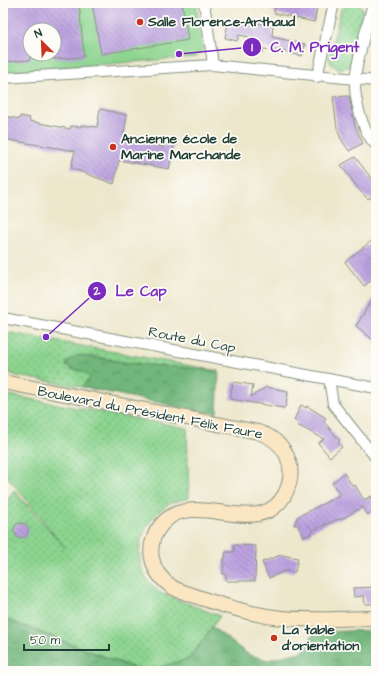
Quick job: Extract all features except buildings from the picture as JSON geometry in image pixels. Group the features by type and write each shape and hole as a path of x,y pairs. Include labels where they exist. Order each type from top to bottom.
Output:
{"street":[{"path":"204,3 212,65"},
{"path":"317,77 334,3"},
{"path":"373,3 355,80 358,104 363,125 376,145"},
{"path":"3,78 212,65 376,82"},
{"name":"Route du Cap","path":"3,318 376,388"},
{"path":"329,380 333,404 376,458"},
{"name":"Boulevard du Président Félix Faure","path":"3,382 258,432 272,439 284,451 290,467 289,486 278,503 264,513 250,515 193,510 174,515 160,527 154,535 151,551 155,568 163,580 173,588 217,604 256,614 283,618 376,618"}],"green space":[{"path":"3,3 196,3 203,49 197,57 4,72"},
{"path":"347,3 359,4 362,8 363,16 351,64 348,67 338,69 331,64 329,58 341,9"},
{"path":"5,332 219,371 128,363 93,356 70,369 85,372 90,378 82,387 17,376 3,370 3,333"},
{"path":"78,355 128,363 219,371 217,413 203,412 82,387 90,378 84,372 66,366 68,361"},
{"path":"3,394 187,428 189,498 171,503 157,514 150,522 141,541 140,560 146,578 160,593 220,616 189,659 143,671 3,618 3,507 14,490 65,548 3,471"},
{"path":"3,618 141,671 24,671 24,667 3,667"},
{"path":"212,627 249,655 268,660 304,651 314,632 376,630 376,671 143,671 189,659"}],"place":[{"name":"Salle Florence-Arthaud","path":"140,22"},
{"name":"C. M. Prigent","path":"179,54"},
{"name":"Ancienne école de Marine Marchande","path":"113,147"},
{"name":"Le Cap","path":"46,337"},
{"name":"La table d'orientation","path":"274,638"}]}
